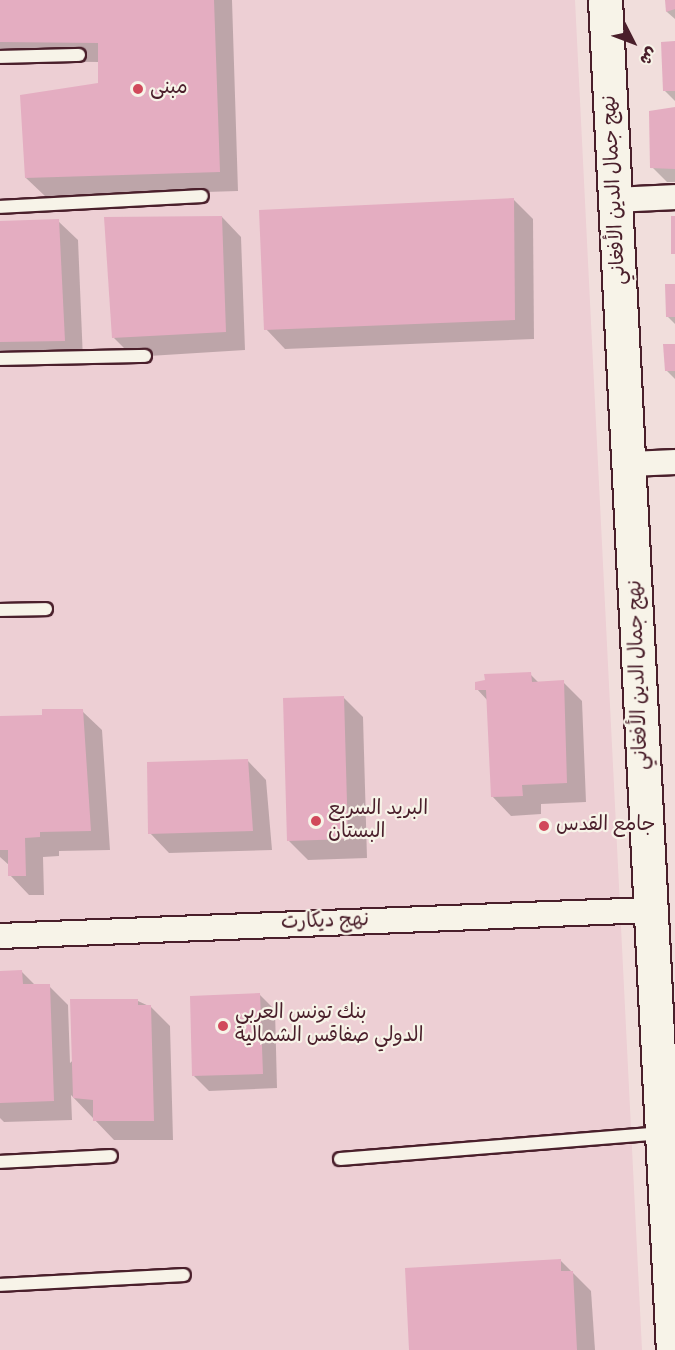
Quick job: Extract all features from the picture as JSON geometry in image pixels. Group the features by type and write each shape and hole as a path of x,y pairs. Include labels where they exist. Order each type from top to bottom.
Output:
{"main road":[{"name":"نهج جمال الدين الأفغاني","path":"605,0 631,464 650,910 664,958 661,1133 669,1175 672,1350"}],"street":[{"path":"616,200 675,197"},
{"path":"631,464 675,462"},
{"name":"نهج ديكارت","path":"0,936 650,910"}],"lane":[{"path":"0,57 79,55"},
{"path":"0,207 202,196"},
{"path":"0,359 145,356"},
{"path":"0,610 45,609"},
{"path":"340,1159 661,1133"},
{"path":"0,1162 111,1156"},
{"path":"0,1285 184,1275"}],"shaded area":[{"path":"0,0 575,0 642,1350 0,1350"}],"building":[{"name":"مبنى","path":"0,0 214,0 220,172 25,178 20,95 98,83 98,43 0,42"},
{"path":"665,0 675,0 675,9 666,12"},
{"path":"675,41 675,91 663,91 661,42"},
{"path":"675,107 675,169 650,168 649,111"},
{"path":"514,198 515,320 264,330 259,210"},
{"path":"222,216 226,332 112,338 104,217"},
{"path":"671,216 675,216 675,254 671,254"},
{"path":"59,219 65,341 0,342 0,221"},
{"path":"665,284 675,284 675,317 666,317"},
{"path":"663,344 675,344 675,371 665,371"},
{"path":"531,672 532,682 564,680 567,783 522,785 523,796 491,797 486,690 475,690 475,682 485,680 484,674"},
{"path":"344,696 348,839 287,841 283,698"},
{"path":"42,709 83,709 91,831 40,832 40,837 25,838 26,876 8,876 8,850 0,850 0,716 42,715"},
{"path":"248,759 253,831 148,834 147,762"},
{"path":"22,970 23,984 50,984 54,1101 0,1103 0,971"},
{"path":"260,993 263,1074 192,1076 190,996"},
{"path":"70,999 138,999 138,1005 151,1005 154,1121 93,1121 93,1100 73,1098"},
{"path":"561,1259 561,1271 573,1271 577,1350 409,1350 405,1268"}],"place":[{"name":"مبنى","path":"138,89"},
{"name":"البريد السريع البستان","path":"316,821"},
{"name":"جامع القدس","path":"544,826"},
{"name":"بنك تونس العربي الدولي صفاقس الشمالية","path":"223,1026"}]}
